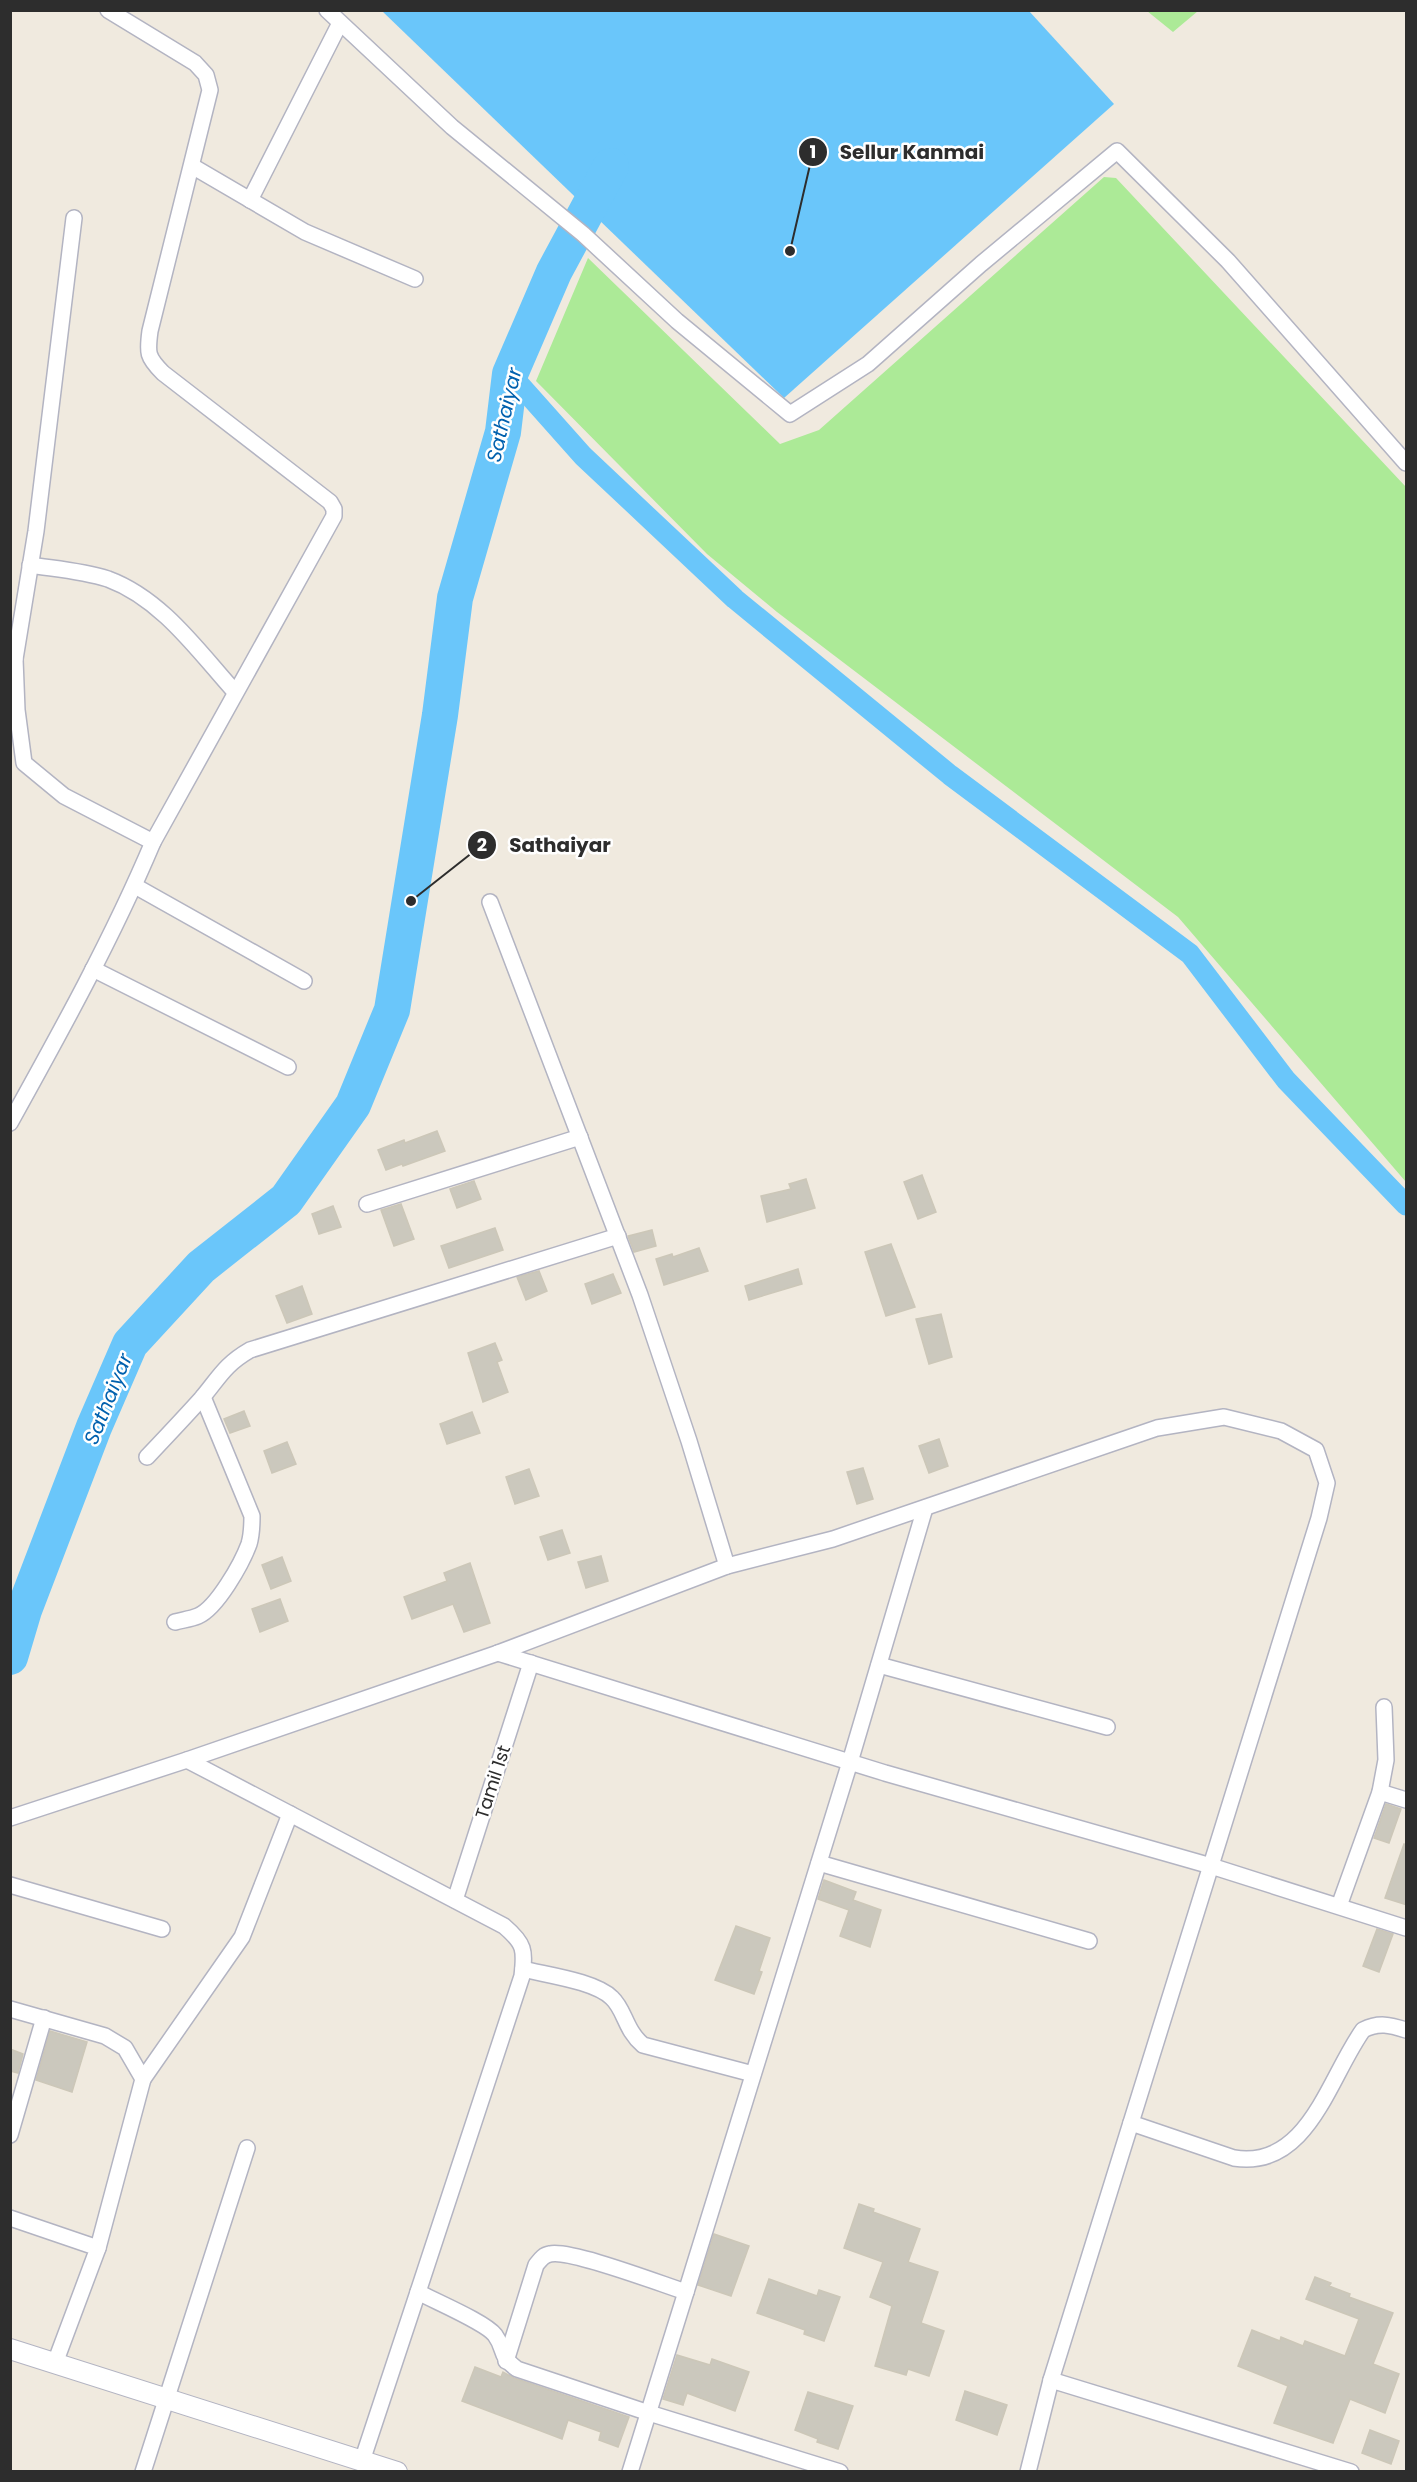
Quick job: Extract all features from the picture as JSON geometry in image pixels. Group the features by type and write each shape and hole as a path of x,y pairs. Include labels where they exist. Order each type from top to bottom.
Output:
{"street":[{"path":"10,1123 93,969 135,886 153,842 334,516 334,509 330,502 163,373 150,360 147,348 150,331 210,90 206,75 195,63 108,10"},
{"path":"327,10 452,127 582,234 677,321 790,414 868,364 981,264 1117,151 1228,261 1407,463"},
{"path":"250,200 340,23"},
{"path":"192,166 306,232 415,279"},
{"path":"74,218 30,565 13,658 17,710 24,763 64,796 153,842"},
{"path":"30,565 108,579 129,589 163,612 235,692"},
{"path":"135,886 304,981"},
{"path":"490,902 618,1236 672,1388 727,1566"},
{"path":"93,969 288,1067"},
{"path":"367,1204 580,1137"},
{"path":"147,1457 202,1397 232,1360 250,1350 618,1236"},
{"path":"175,1622 199,1616 212,1606 249,1545 252,1531 252,1516 202,1397"},
{"path":"10,1818 187,1761 498,1653 727,1566 833,1539 1157,1428 1224,1417 1281,1431 1316,1450 1327,1483 1319,1518 1051,2380 1028,2472"},
{"path":"630,2472 850,1762 925,1508"},
{"path":"498,1653 850,1762 1211,1866 1407,1928"},
{"name":"Tamil 1st","path":"455,1900 531,1664"},
{"path":"879,1665 1107,1727"},
{"path":"1339,1906 1380,1792 1386,1760 1384,1707"},
{"path":"187,1761 504,1926 519,1938 525,1952 523,1969 362,2461"},
{"path":"1380,1792 1407,1800"},
{"path":"55,2364 98,2248 143,2079 242,1937 290,1814"},
{"path":"819,1863 1089,1941"},
{"path":"10,1885 162,1929"},
{"path":"523,1969 600,1990 613,1998 633,2037 643,2044 753,2074"},
{"path":"10,2008 105,2036 125,2048 143,2079"},
{"path":"10,2135 44,2019"},
{"path":"1131,2123 1234,2158 1260,2159 1288,2145 1308,2126 1363,2030 1373,2025 1389,2024 1407,2030"},
{"path":"143,2472 247,2148"},
{"path":"10,2218 98,2248"},
{"path":"506,2361 536,2265 543,2257 551,2253 572,2256 686,2292"},
{"path":"417,2292 495,2334 506,2361 517,2369 649,2413 840,2472"},
{"path":"10,2349 397,2472"},
{"path":"1051,2380 1351,2472"}],"green space":[{"path":"1147,11 1198,11 1173,32"},
{"path":"1104,177 1116,178 1406,487 1406,1182 1178,917 777,612 707,554 536,381 588,258 780,444 819,430"}],"water":[{"path":"382,11 1029,11 1114,104 784,398"}],"building":[{"path":"437,1131 445,1151 386,1170 378,1150"},
{"path":"922,1175 936,1212 918,1219 904,1182"},
{"path":"806,1179 815,1208 767,1222 761,1196 791,1189 789,1184"},
{"path":"474,1181 481,1199 457,1208 450,1189"},
{"path":"401,1204 414,1239 394,1246 381,1210"},
{"path":"333,1206 341,1227 319,1234 312,1214"},
{"path":"495,1228 503,1250 449,1268 441,1246"},
{"path":"652,1230 656,1246 634,1252 628,1236"},
{"path":"891,1244 915,1307 886,1316 865,1252"},
{"path":"699,1248 708,1271 664,1285 656,1259 672,1254 673,1257"},
{"path":"798,1269 802,1284 749,1300 745,1286"},
{"path":"539,1271 547,1291 526,1300 517,1277"},
{"path":"613,1274 621,1293 592,1304 585,1284"},
{"path":"302,1286 312,1314 287,1323 276,1296"},
{"path":"941,1314 952,1357 929,1364 916,1319"},
{"path":"495,1343 502,1360 497,1362 508,1392 483,1402 468,1353"},
{"path":"244,1411 250,1426 230,1433 224,1419"},
{"path":"472,1412 480,1433 447,1444 440,1424"},
{"path":"939,1439 948,1466 929,1473 919,1446"},
{"path":"287,1442 296,1464 272,1473 264,1451"},
{"path":"863,1468 873,1499 857,1504 847,1472"},
{"path":"529,1469 539,1496 515,1504 506,1477"},
{"path":"562,1530 570,1553 548,1560 540,1537"},
{"path":"601,1556 608,1581 586,1588 578,1562"},
{"path":"282,1557 291,1581 271,1589 262,1565"},
{"path":"470,1563 490,1623 464,1632 453,1604 412,1619 404,1597 447,1581 444,1573"},
{"path":"280,1599 288,1621 260,1632 252,1609"},
{"path":"1386,1804 1401,1809 1389,1843 1374,1838"},
{"path":"1404,1844 1407,1845 1407,1905 1385,1898"},
{"path":"824,1880 856,1892 853,1900 881,1910 870,1947 840,1936 849,1910 818,1899"},
{"path":"736,1926 770,1938 754,1994 715,1980"},
{"path":"1377,1929 1393,1934 1379,1972 1363,1966"},
{"path":"50,2031 87,2042 72,2092 36,2080"},
{"path":"10,2049 23,2054 18,2073 10,2071"},
{"path":"859,2204 874,2209 873,2212 920,2229 908,2262 938,2272 921,2323 944,2331 929,2376 908,2369 906,2375 875,2366 892,2306 870,2297 883,2262 844,2248"},
{"path":"714,2234 749,2246 731,2296 698,2285"},
{"path":"1315,2277 1331,2283 1329,2286 1350,2294 1349,2297 1393,2313 1373,2364 1399,2374 1385,2413 1350,2399 1333,2443 1274,2423 1288,2386 1238,2366 1252,2330 1280,2341 1281,2337 1303,2346 1305,2341 1345,2356 1359,2319 1306,2299"},
{"path":"769,2279 817,2296 819,2290 840,2297 824,2341 804,2334 805,2330 757,2313"},
{"path":"677,2355 710,2365 712,2359 749,2372 735,2411 687,2393 683,2405 663,2399"},
{"path":"475,2367 501,2377 503,2372 514,2378 629,2417 618,2447 599,2440 601,2432 568,2420 562,2439 462,2401"},
{"path":"965,2391 1007,2405 997,2435 956,2420"},
{"path":"808,2392 853,2406 838,2449 817,2442 818,2439 795,2430"},
{"path":"1370,2430 1399,2441 1391,2464 1362,2453"}],"waterway":[{"name":"Sathaiyar","path":"10,1657 24,1610 94,1427 130,1344 201,1267 286,1200 353,1105 392,1010 440,715 455,598 503,432 510,374 554,272 611,166"},
{"path":"510,374 583,456 735,599 950,775 1190,954 1286,1080 1406,1205"}],"place":[{"name":"Sellur Kanmai","path":"790,251"},
{"name":"Sathaiyar","path":"411,901"}]}
